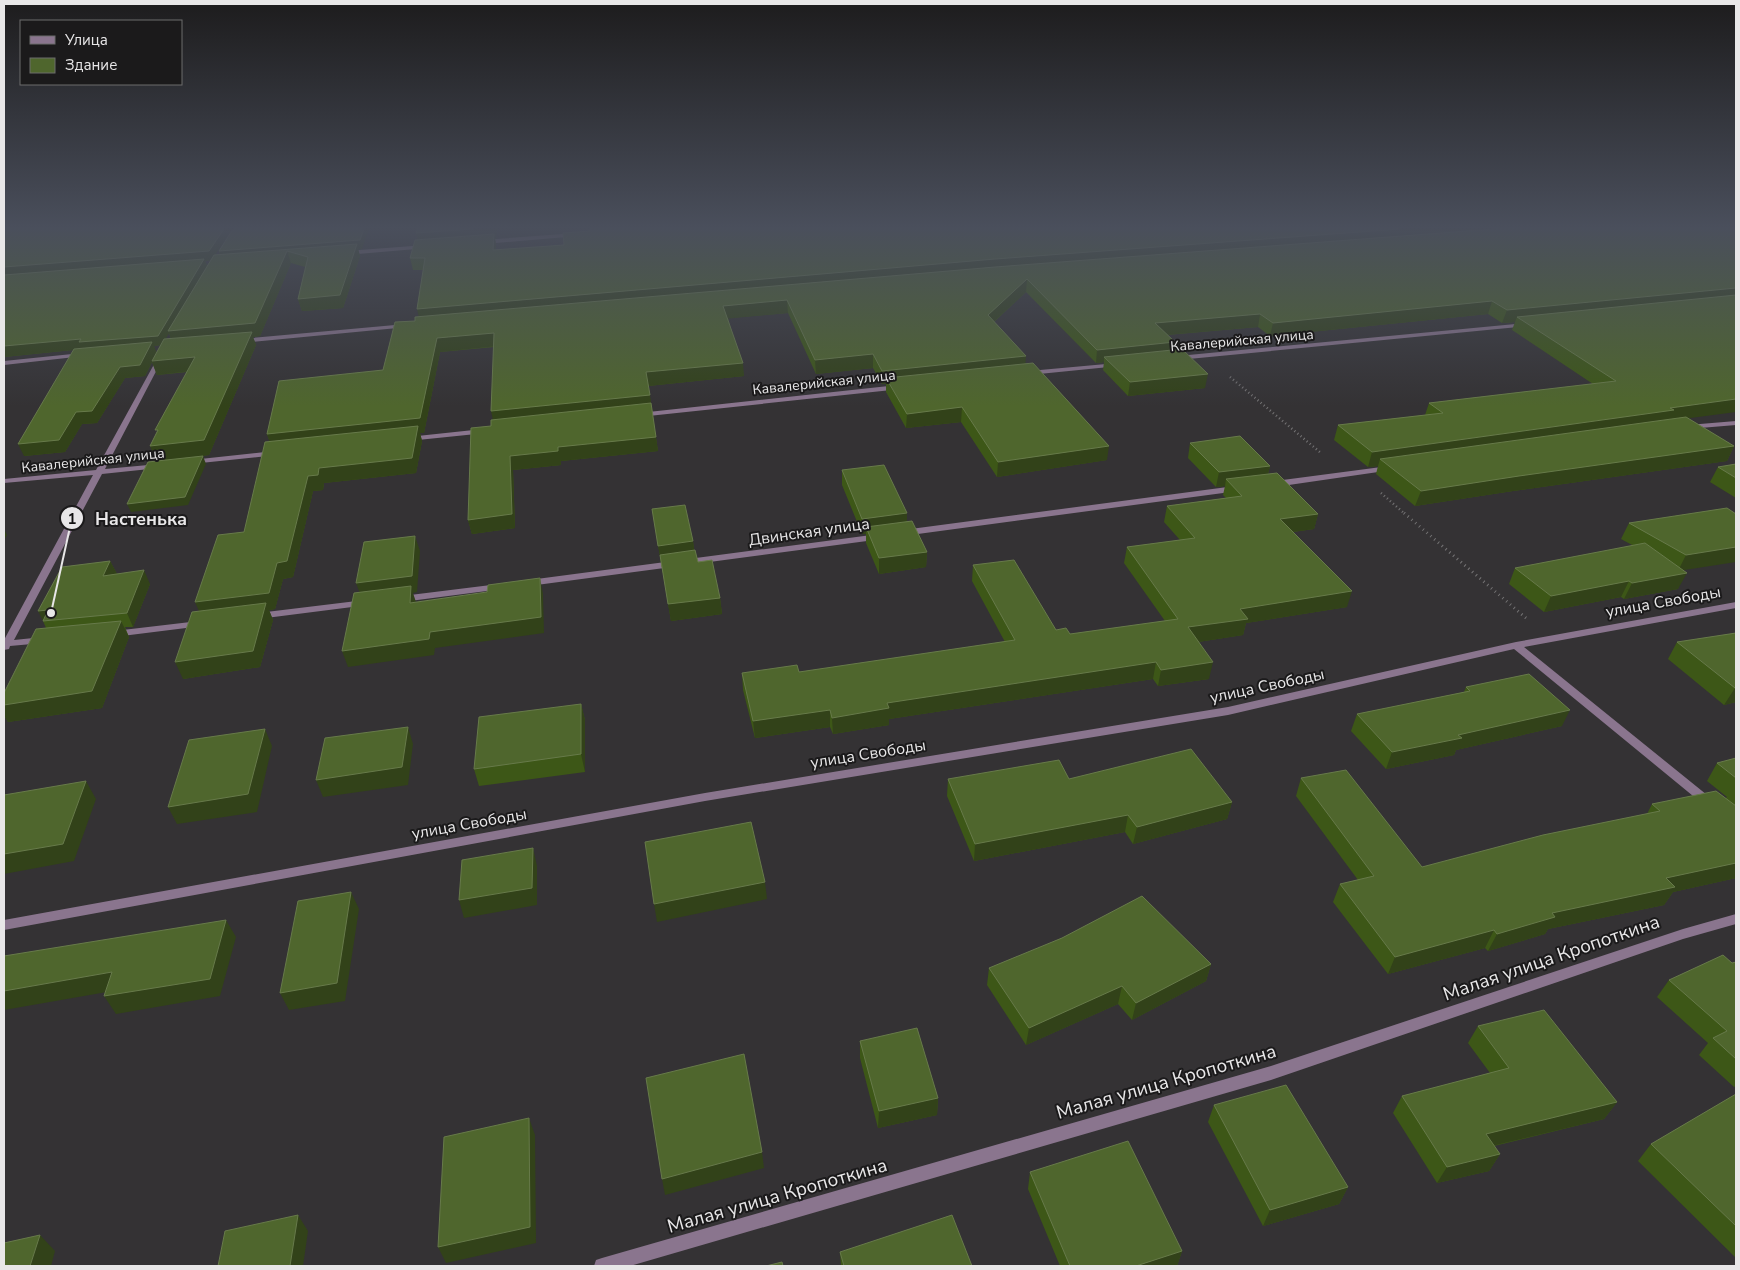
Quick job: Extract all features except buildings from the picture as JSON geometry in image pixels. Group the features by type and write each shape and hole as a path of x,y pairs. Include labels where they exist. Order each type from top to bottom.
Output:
{"street":[{"name":"Кавалерийская улица","path":"1165,360 1534,324"},
{"path":"235,341 412,326"},
{"path":"5,646 166,347"},
{"path":"4,363 90,354"},
{"path":"1020,374 1126,364"},
{"name":"Кавалерийская улица","path":"634,415 902,387"},
{"path":"1682,428 1736,423"},
{"path":"397,440 496,430"},
{"name":"Кавалерийская улица","path":"179,464 278,453"},
{"name":"Кавалерийская улица","path":"4,481 169,465"},
{"path":"1267,485 1397,467"},
{"name":"Двинская улица","path":"515,585 1247,488"},
{"path":"396,600 505,586"},
{"path":"249,618 377,602"},
{"name":"улица Свободы","path":"4,925 705,797 1228,711 1516,645 1736,605"},
{"path":"102,635 210,622"},
{"path":"5,646 55,639"},
{"path":"1516,645 1714,806"},
{"name":"Малая улица Кропоткина","path":"602,1266 1270,1072 1682,934 1736,919"}],"path":[{"path":"1204,356 1288,423 1346,474"},
{"path":"1358,472 1469,567 1548,639"}],"place":[{"name":"Настенька","path":"51,613"}]}
